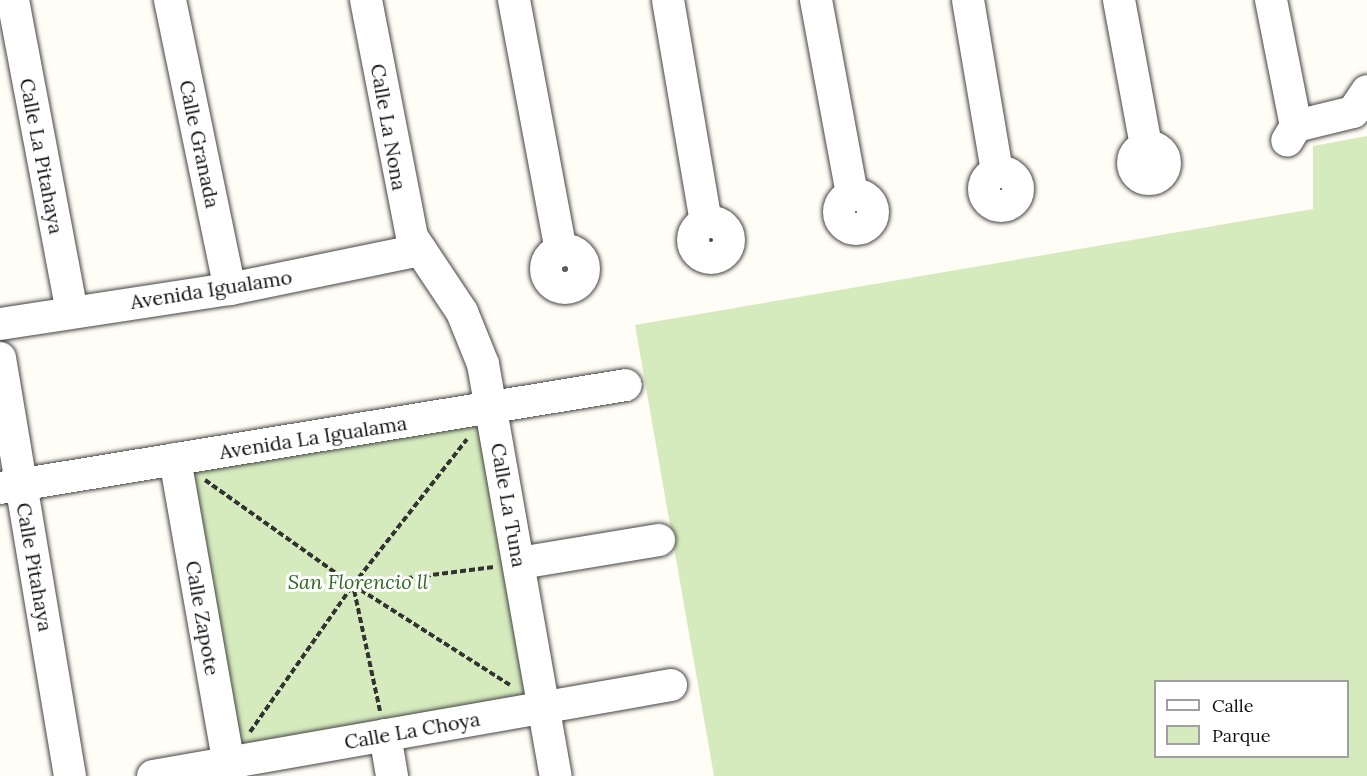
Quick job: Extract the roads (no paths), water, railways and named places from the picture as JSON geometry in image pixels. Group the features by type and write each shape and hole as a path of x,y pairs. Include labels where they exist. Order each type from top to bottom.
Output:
{"street":[{"name":"Calle La Pitahaya","path":"13,0 72,311"},
{"name":"Calle Granada","path":"170,0 230,289"},
{"name":"Calle La Nona","path":"366,0 402,198 412,237 420,250"},
{"path":"514,0 561,251"},
{"path":"668,0 706,222"},
{"path":"816,0 852,195"},
{"path":"968,0 997,171"},
{"path":"1119,0 1146,146"},
{"path":"1271,0 1291,134 1340,119 1358,107 1367,91"},
{"name":"Avenida Igualamo","path":"0,324 72,311 230,289 420,250"},
{"name":"Calle La Tuna","path":"420,250 478,342 520,563 556,776"},
{"name":"Calle Pitahaya","path":"0,358 10,486 70,776"},
{"name":"Avenida La Igualama","path":"10,486 626,385"},
{"name":"Calle Zapote","path":"175,459 230,769"},
{"path":"520,563 659,540"},
{"name":"Calle La Choya","path":"153,776 230,769 385,735 671,685"},
{"path":"385,735 392,776"}],"park label":[{"name":"San Florencio ll","path":"358,581"}]}
